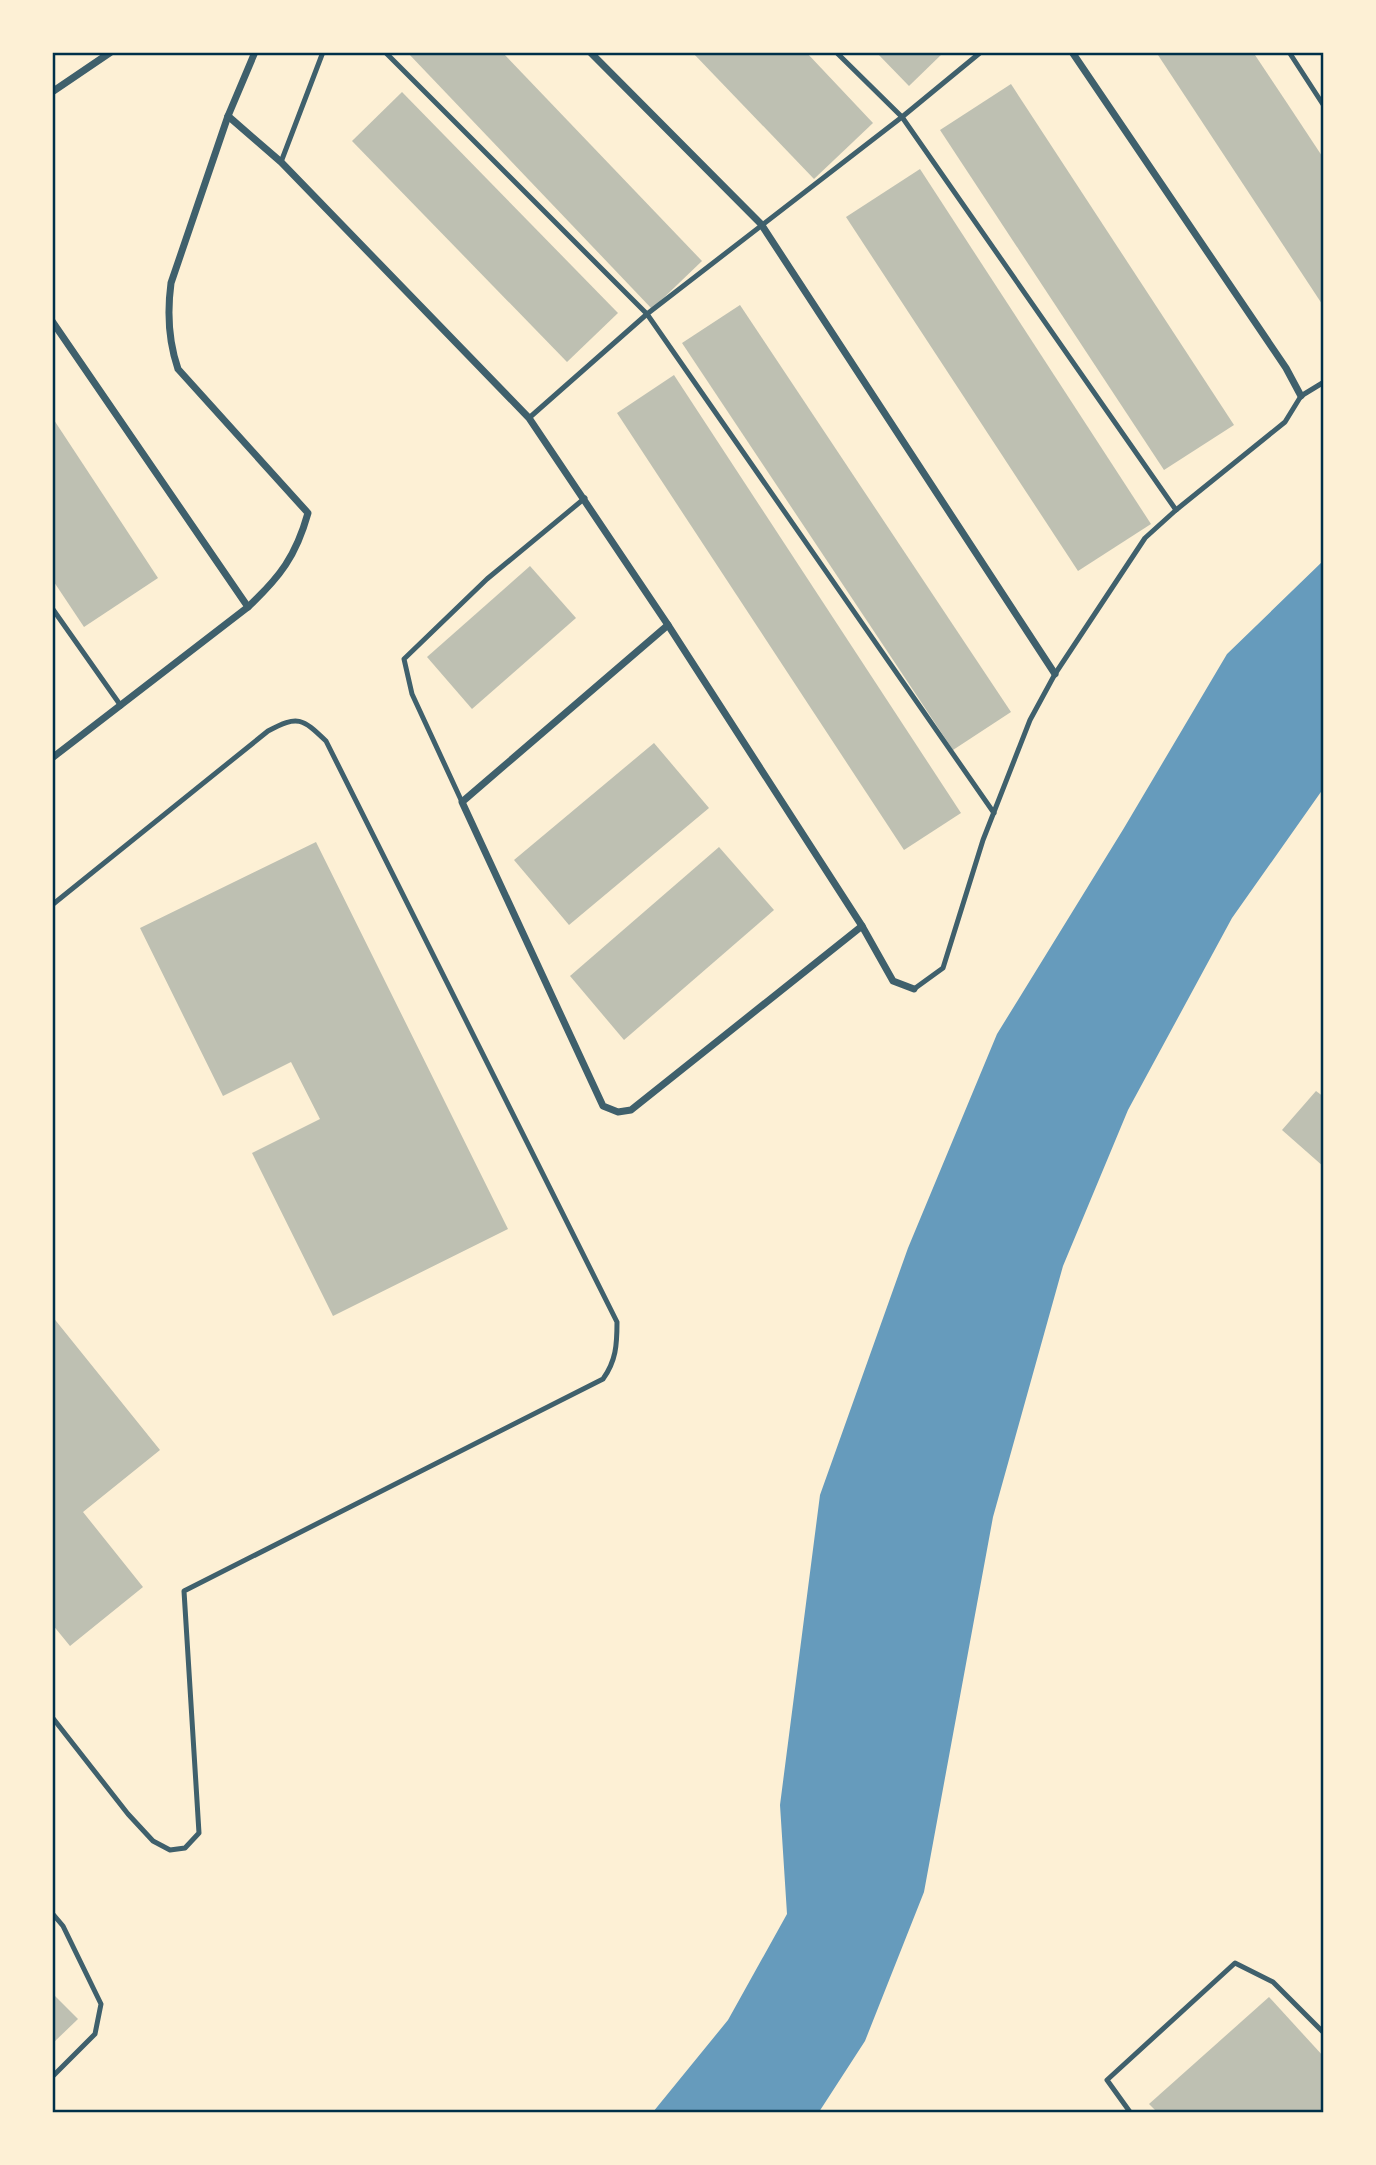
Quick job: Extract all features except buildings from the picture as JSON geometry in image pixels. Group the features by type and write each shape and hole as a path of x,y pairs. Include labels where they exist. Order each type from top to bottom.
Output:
{"street":[{"path":"52,92 111,52"},
{"path":"52,758 248,607 268,588 290,561 308,513 178,369 172,351 167,309 171,283 228,116 255,52"},
{"path":"590,52 761,224 1055,674"},
{"path":"1072,52 1286,368 1301,396"},
{"path":"228,116 281,162 529,418 668,625 862,926 893,981 914,989"},
{"path":"52,321 248,607"},
{"path":"668,625 462,802 603,1106 618,1112 631,1110 862,926"}],"lane":[{"path":"281,162 323,52"},
{"path":"385,52 647,314 994,813"},
{"path":"836,52 902,117 1176,510"},
{"path":"529,418 647,314 902,117 981,52"},
{"path":"1289,52 1324,106"},
{"path":"914,989 943,968 983,840 1030,720 1055,674 1145,538 1285,422 1301,396 1324,382"},
{"path":"462,802 412,694 404,659 487,579 584,498"},
{"path":"52,608 121,706"},
{"path":"52,905 268,731 288,720 307,723 326,741 617,1322 617,1349 611,1367 603,1379 184,1591 199,1833 185,1848 170,1850 153,1841 128,1814 52,1717"},
{"path":"52,1913 63,1926 101,2004 95,2034 52,2077"},
{"path":"1130,2112 1107,2080 1236,1963 1273,1982 1324,2033"}],"water":[{"path":"1323,561 1323,789 1232,918 1128,1110 1063,1266 993,1517 924,1892 865,2041 819,2112 653,2112 728,2020 787,1914 780,1805 820,1495 908,1248 997,1034 1227,654"}]}
